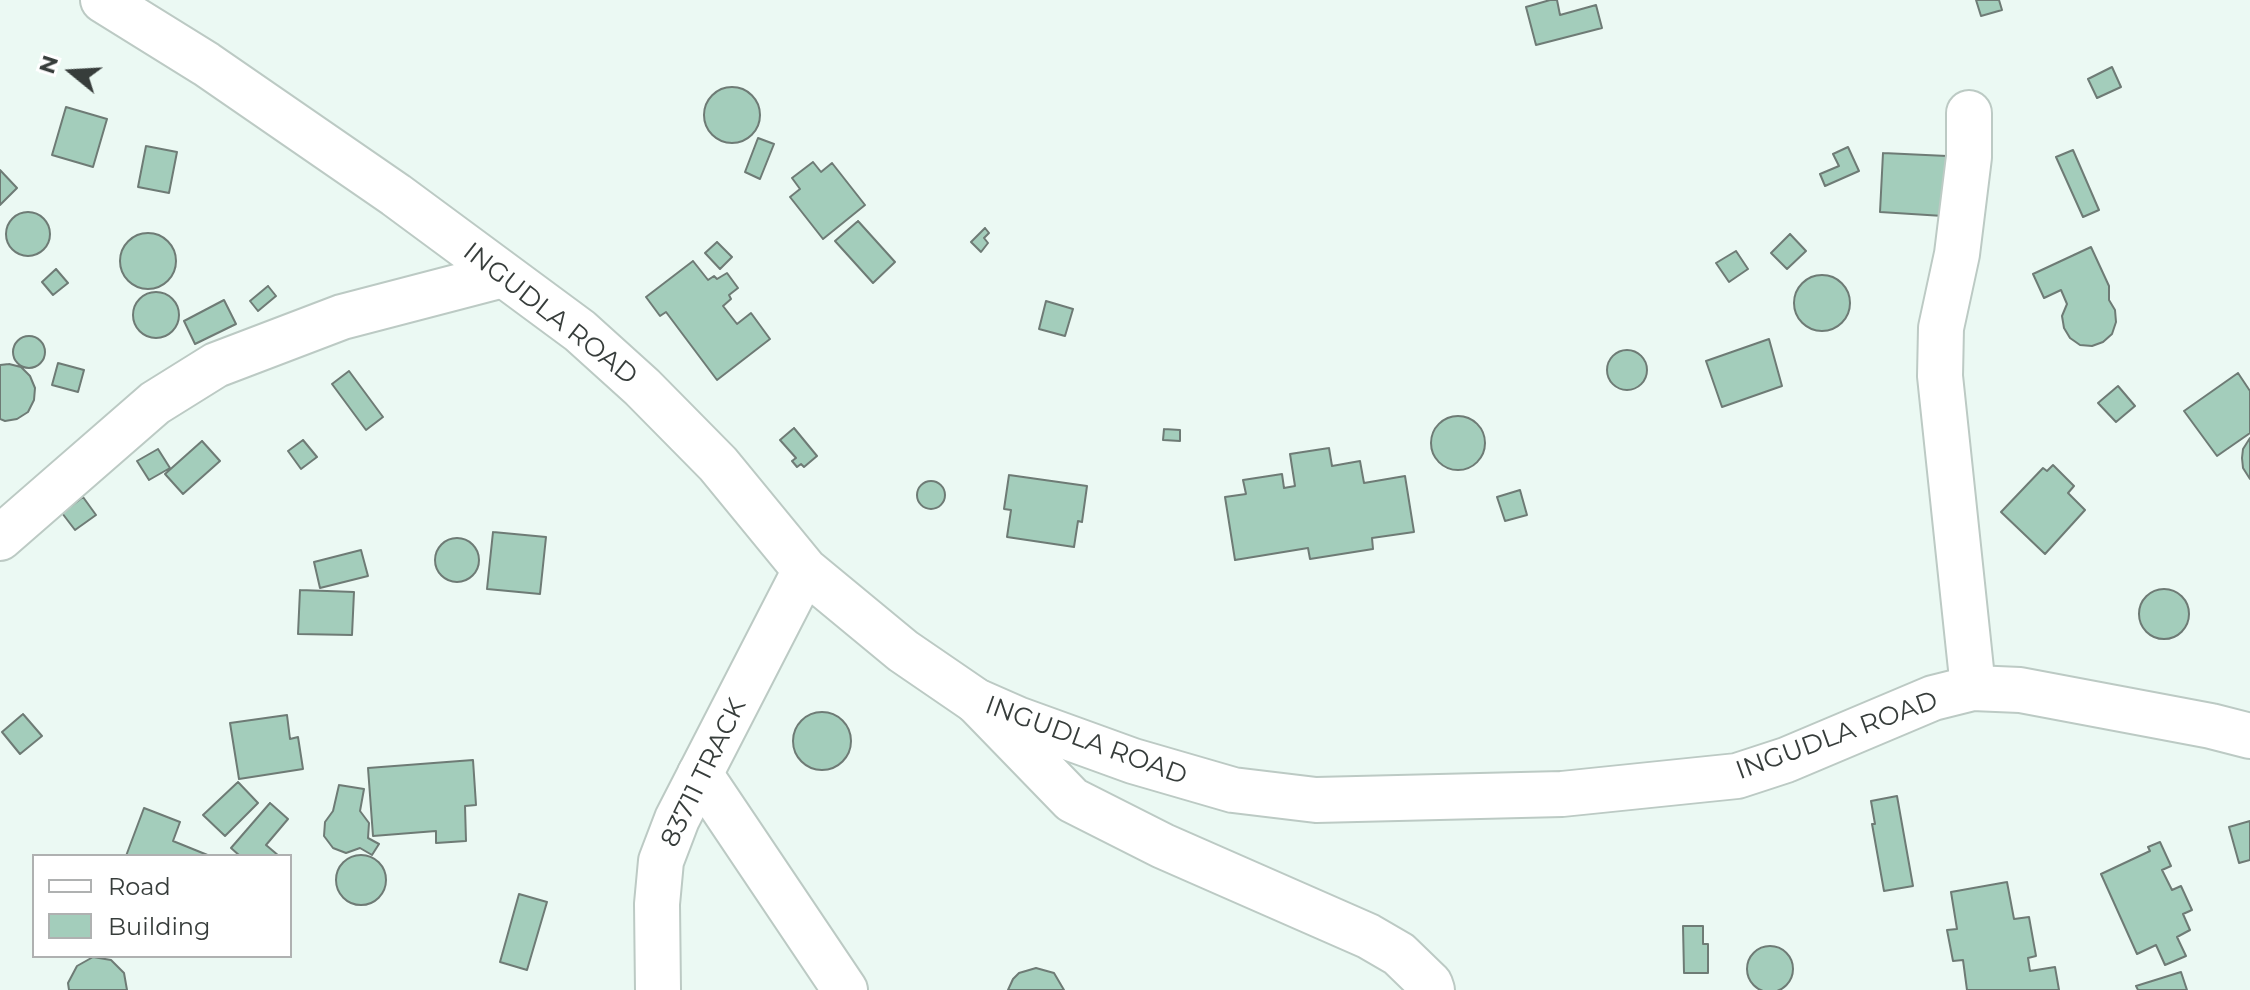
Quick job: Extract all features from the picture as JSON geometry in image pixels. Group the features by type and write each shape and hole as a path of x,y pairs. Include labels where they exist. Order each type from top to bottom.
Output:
{"street":[{"name":"INGUDLA ROAD","path":"103,0 218,73 396,195 580,331 642,387 718,464 805,570 903,651 976,701 1133,761 1233,790 1316,800 1562,794 1737,776 1786,760 1933,698 1973,688 2020,690 2250,736"},
{"path":"1969,113 1969,157 1957,254 1941,328 1940,376 1973,688"},
{"path":"0,538 155,403 216,365 342,317 503,275"},
{"name":"83711 TRACK","path":"658,990 657,904 661,861 677,819 805,570"},
{"path":"976,701 1072,800 1163,846 1368,936 1399,954 1430,984 1432,990"},
{"path":"700,774 845,990"}],"building":[{"path":"1557,0 1560,15 1596,5 1602,28 1536,45 1526,7"},
{"path":"1976,0 1999,0 2002,10 1981,16"},
{"path":"2112,67 2121,87 2097,98 2088,79"},
{"path":"732,87 751,96 760,115 751,134 732,143 713,134 704,115 713,96"},
{"path":"66,107 107,119 93,167 52,155"},
{"path":"758,138 774,144 760,179 745,172"},
{"path":"146,146 177,152 169,193 138,187"},
{"path":"1848,147 1859,171 1825,186 1820,174 1839,166 1833,154"},
{"path":"2073,150 2099,210 2083,217 2056,157"},
{"path":"1883,153 1947,156 1943,216 1880,212"},
{"path":"813,162 821,172 832,163 865,205 823,239 790,197 800,189 792,178"},
{"path":"0,170 17,188 0,205"},
{"path":"28,212 44,218 50,234 44,250 28,256 12,250 6,234 12,218"},
{"path":"858,221 895,262 873,283 835,241"},
{"path":"985,228 989,233 984,238 988,243 981,252 971,242"},
{"path":"148,233 168,241 176,261 168,281 148,289 128,281 120,261 128,241"},
{"path":"1790,234 1806,251 1787,269 1771,253"},
{"path":"717,242 732,257 720,269 705,253"},
{"path":"2091,247 2109,286 2109,300 2115,310 2116,322 2112,334 2092,346 2080,345 2070,338 2064,328 2062,316 2067,304 2061,290 2044,298 2033,274"},
{"path":"1736,251 1748,269 1729,282 1716,263"},
{"path":"693,261 708,280 727,273 738,288 729,295 731,299 723,306 737,324 751,313 770,339 717,380 666,312 660,316 646,297"},
{"path":"56,269 68,283 53,295 42,282"},
{"path":"1822,275 1842,283 1850,303 1842,323 1822,331 1802,323 1794,303 1802,283"},
{"path":"268,286 276,296 258,311 250,301"},
{"path":"156,292 173,298 179,315 173,332 156,338 139,332 133,315 139,298"},
{"path":"224,300 236,324 195,344 184,321"},
{"path":"1046,301 1073,309 1065,336 1039,329"},
{"path":"29,336 40,341 45,352 40,363 29,368 18,363 13,352 18,341"},
{"path":"1769,339 1782,386 1722,407 1706,361"},
{"path":"1627,350 1641,356 1647,370 1641,384 1627,390 1613,384 1607,370 1613,356"},
{"path":"58,363 84,370 78,392 52,385"},
{"path":"0,365 21,367 30,376 35,388 28,412 17,419 5,421 0,419"},
{"path":"349,371 383,417 366,430 332,384"},
{"path":"2238,373 2250,391 2250,433 2217,456 2184,411"},
{"path":"2118,386 2135,406 2116,422 2098,403"},
{"path":"1458,416 1477,424 1485,443 1477,462 1458,470 1439,462 1431,443 1439,424"},
{"path":"794,428 817,456 804,467 801,464 797,467 792,461 796,458 780,440"},
{"path":"1164,429 1180,430 1180,441 1163,440"},
{"path":"2250,438 2250,479 2243,468 2242,458 2243,449"},
{"path":"303,440 317,457 301,469 288,451"},
{"path":"202,441 220,461 183,494 165,474"},
{"path":"1329,448 1332,466 1360,461 1364,483 1405,476 1414,532 1372,538 1373,549 1310,559 1308,548 1235,560 1225,497 1246,494 1243,480 1282,474 1284,488 1295,486 1290,454"},
{"path":"158,449 170,468 149,480 137,461"},
{"path":"2053,465 2074,486 2068,493 2085,510 2045,554 2001,512 2043,468 2047,471"},
{"path":"1009,475 1087,486 1082,522 1078,521 1074,547 1007,537 1011,510 1004,509"},
{"path":"931,481 941,485 945,495 941,505 931,509 921,505 917,495 921,485"},
{"path":"1520,490 1527,515 1505,521 1497,497"},
{"path":"83,497 96,515 75,530 62,513"},
{"path":"493,532 546,537 540,594 487,589"},
{"path":"457,538 472,545 479,560 472,575 457,582 442,575 435,560 442,545"},
{"path":"361,550 368,576 320,588 314,562"},
{"path":"2164,589 2181,597 2189,614 2181,631 2164,639 2147,631 2139,614 2147,597"},
{"path":"300,590 354,592 352,635 298,634"},
{"path":"822,712 843,720 851,741 843,762 822,770 801,762 793,741 801,720"},
{"path":"23,714 42,736 20,754 2,732"},
{"path":"287,715 290,739 298,737 303,769 239,779 230,723"},
{"path":"473,760 476,805 465,806 466,841 436,843 436,831 373,836 368,768"},
{"path":"238,782 258,803 225,836 203,815"},
{"path":"339,785 364,789 360,811 369,823 368,838 379,844 372,855 360,848 346,853 333,848 324,836 325,822 333,811"},
{"path":"1897,796 1913,886 1884,891 1871,801"},
{"path":"270,803 288,819 266,845 277,854 238,854 231,848"},
{"path":"144,808 180,822 173,841 205,854 127,854"},
{"path":"2250,821 2250,860 2239,863 2229,827"},
{"path":"2160,842 2171,866 2162,870 2172,890 2181,886 2192,910 2183,914 2190,930 2177,937 2186,956 2165,965 2156,945 2137,954 2101,874 2150,851 2148,847"},
{"path":"351,856 371,856 385,870 385,890 371,904 351,904 337,890 337,870"},
{"path":"2007,882 2014,919 2029,917 2036,956 2028,958 2030,971 2055,967 2059,990 1967,990 1963,960 1953,961 1947,930 1957,929 1951,892"},
{"path":"519,894 547,902 527,970 500,962"},
{"path":"1683,926 1703,926 1703,944 1708,944 1708,973 1684,973"},
{"path":"1761,948 1779,948 1791,960 1791,978 1779,990 1761,990 1749,978 1749,960"},
{"path":"91,958 111,960 124,973 127,990 69,990 68,983 77,966"},
{"path":"1036,968 1054,973 1064,990 1008,990 1019,973"},
{"path":"2181,972 2187,990 2138,990 2136,986"}]}
